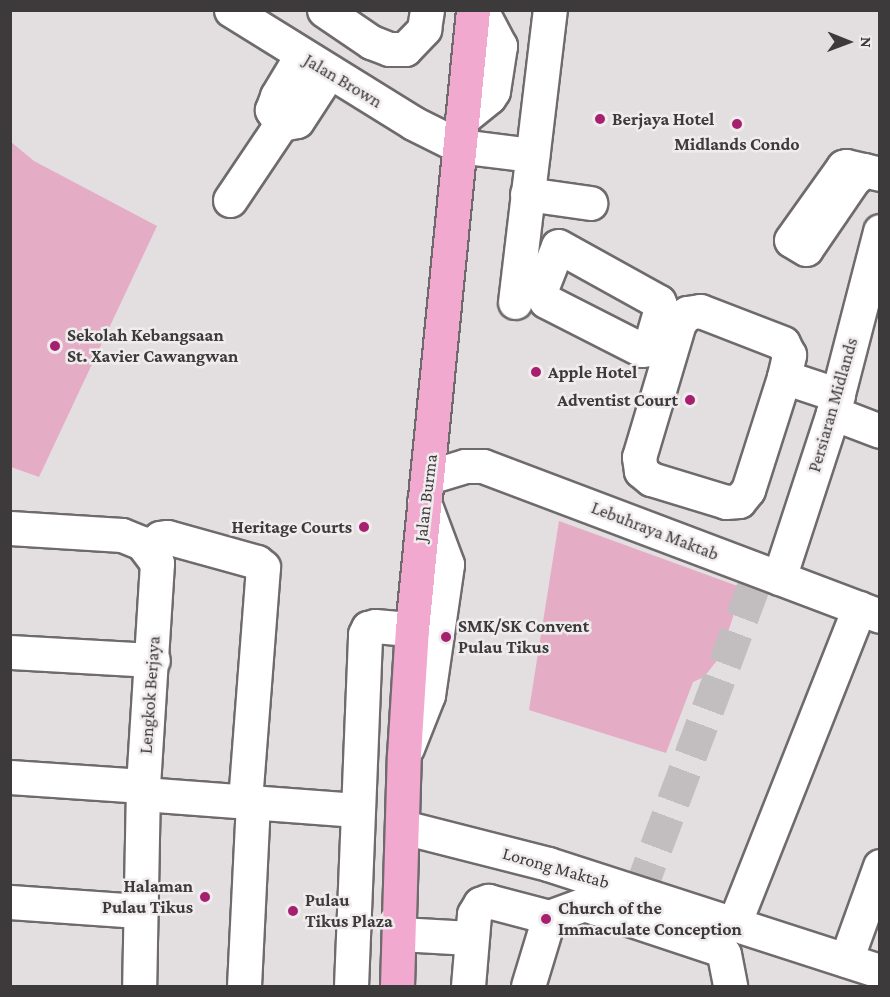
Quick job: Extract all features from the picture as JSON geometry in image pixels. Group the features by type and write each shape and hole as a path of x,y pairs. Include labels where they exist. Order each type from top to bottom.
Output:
{"main road":[{"name":"Jalan Burma","path":"398,987 404,755 412,629 473,10"}],"street":[{"path":"324,10 371,42 389,49 405,49 424,29 427,10"},
{"path":"460,132 493,91 500,46 481,10"},
{"path":"515,302 524,227 536,176 550,10"},
{"name":"Jalan Brown","path":"244,14 301,56 413,123 460,132 505,154 536,176 590,203"},
{"path":"282,124 272,110 277,96 301,56"},
{"path":"230,200 282,124 297,121 329,72"},
{"path":"524,227 558,246"},
{"name":"Persiaran Midlands","path":"779,578 836,404 878,240"},
{"path":"700,311 783,343 789,355 784,377 748,490 739,501 726,502 651,479 640,471 639,458 672,346 679,323 687,313 700,311"},
{"path":"784,377 836,404 879,431"},
{"name":"Lebuhraya Maktab","path":"426,489 465,466 483,466 869,612"},
{"path":"404,755 428,695 447,564 426,489"},
{"path":"10,528 122,535 148,548 160,538 168,537 257,562 262,567 249,802 244,987"},
{"name":"Lengkok Berjaya","path":"139,987 143,790 159,572 157,563 148,548"},
{"path":"730,987 724,954 727,932 869,612"},
{"path":"351,987 356,810 365,634 368,628 375,626 412,629"},
{"path":"10,652 153,660"},
{"path":"108,784 132,765 147,743"},
{"path":"10,777 108,784 249,802 356,810"},
{"name":"Lorong Maktab","path":"403,827 548,864 727,932 846,960 879,971"},
{"path":"846,960 879,866"},
{"path":"10,902 140,911"},
{"path":"468,987 470,938 474,914 480,904 488,902 549,917 584,904 727,932"},
{"path":"528,987 549,917"},
{"path":"400,934 470,938"}],"shaded area":[{"name":"Sekolah Kebangsaan St. Xavier Cawangwan","path":"11,142 34,161 157,226 39,477 11,467"},
{"path":"559,521 743,588 719,658 704,677 693,682 666,753 529,710"}],"tunnel":[{"path":"639,893 760,570"}],"place":[{"name":"Berjaya Hotel","path":"600,119"},
{"name":"Midlands Condo","path":"737,124"},
{"name":"Sekolah Kebangsaan St. Xavier Cawangwan","path":"55,346"},
{"name":"Apple Hotel","path":"536,372"},
{"name":"Adventist Court","path":"690,400"},
{"name":"Heritage Courts","path":"364,527"},
{"name":"SMK/SK Convent Pulau Tikus","path":"446,637"},
{"name":"Halaman Pulau Tikus","path":"205,897"},
{"name":"Pulau Tikus Plaza","path":"293,911"},
{"name":"Church of the Immaculate Conception","path":"546,919"}]}
